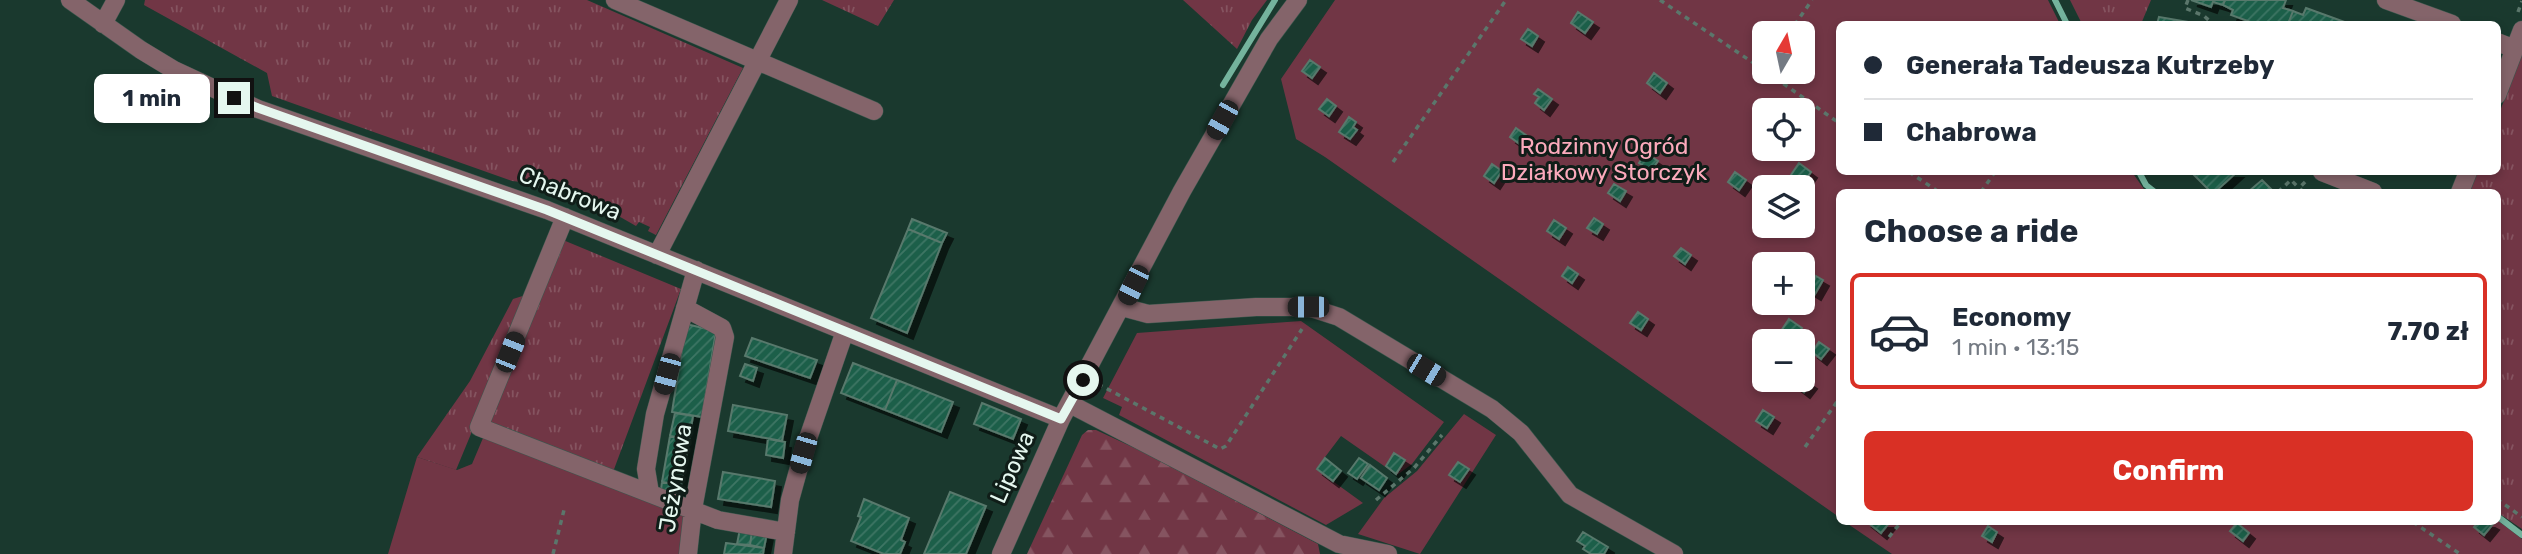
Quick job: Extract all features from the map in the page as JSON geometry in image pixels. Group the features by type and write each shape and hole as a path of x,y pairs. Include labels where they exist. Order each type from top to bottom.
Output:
{"street":[{"name":"Chabrowa","path":"69,0 174,69 258,108 489,188 845,331 1067,408 1338,549 1388,554"},
{"path":"103,24 116,0"},
{"path":"615,0 874,111"},
{"path":"657,255 789,0"},
{"name":"Lipowa","path":"1000,554 1067,408 1182,191 1269,39 1298,0"},
{"path":"2386,0 2444,21"},
{"path":"2501,85 2522,30"},
{"path":"2501,44 2515,49"},
{"path":"2330,175 2365,189"},
{"path":"565,217 479,427 718,520 786,532"},
{"path":"650,493 646,469 655,414 696,270"},
{"path":"1122,307 1148,314 1256,307 1308,307 1339,317 1492,409 1521,433 1570,495 1674,554"},
{"name":"Jeżynowa","path":"685,308 722,328 724,337 693,509 688,554"},
{"path":"783,554 790,500 803,453 845,331"}],"path":[{"path":"1393,162 1506,0"},
{"path":"1660,0 1752,61"},
{"path":"1797,21 1812,0"},
{"path":"2188,0 2185,8 2210,21"},
{"path":"1785,84 1836,121"},
{"path":"1914,175 1934,189"},
{"path":"2281,189 2291,180 2299,188 2303,184"},
{"path":"1108,390 1220,449 1226,446 1302,329"},
{"path":"1805,447 1836,403"},
{"path":"1376,500 1414,468 1442,435"},
{"path":"2501,502 2522,517"},
{"path":"553,554 565,506"},
{"path":"1889,537 1899,525"},
{"path":"2417,525 2460,554"}],"green space":[{"path":"145,0 587,0 743,68 656,235 648,231 650,227 639,222 636,226 601,206 550,185 512,181 272,96 267,73 144,5"},
{"path":"822,0 894,0 878,26"},
{"path":"1183,0 1267,0 1252,20 1237,49"},
{"name":"Rodzinny Ogród Działkowy Storczyk","path":"1335,0 2048,0 2058,21 1836,21 1836,175 2134,175 2144,189 1836,189 1836,515 1296,139 1281,79"},
{"path":"2070,0 2151,0 2142,21 2080,21"},
{"path":"2522,53 2522,529 2501,515 2501,189 2471,189 2476,175 2501,175 2501,108"},
{"path":"563,240 681,289 613,472 485,423"},
{"path":"529,294 456,470 417,457 470,381 513,299"},
{"path":"1301,321 1444,422 1412,464 1397,475 1341,436 1316,469 1363,503 1326,525 1119,415 1122,407 1103,398 1137,333"},
{"path":"1464,414 1496,435 1420,554 1358,534 1384,498 1417,471"},
{"path":"1088,430 1096,430 1139,450 1318,544 1320,554 1027,554 1082,435"},
{"path":"483,438 682,512 687,523 682,554 388,554 417,457 457,470 472,464"},
{"path":"2501,523 2522,539 2522,554 1892,554 1849,525"}],"building":[{"path":"2191,0 2225,0 2223,5 2213,2 2211,7"},
{"path":"2225,0 2286,0 2283,8 2293,11 2289,21 2248,21 2231,15 2233,10 2223,5"},
{"path":"2306,8 2342,21 2289,21 2293,11 2303,15"},
{"path":"1578,12 1593,22 1585,33 1571,23"},
{"path":"2159,17 2182,21 2158,21"},
{"path":"1528,29 1538,36 1532,46 1521,39"},
{"path":"1310,60 1320,67 1312,78 1302,71"},
{"path":"1654,73 1667,83 1660,93 1647,83"},
{"path":"1538,89 1552,99 1544,110 1535,103 1539,97 1534,94"},
{"path":"1327,99 1336,106 1329,116 1319,109"},
{"path":"1349,117 1356,122 1353,127 1357,130 1350,139 1339,132"},
{"path":"1516,128 1530,138 1524,147 1510,137"},
{"path":"1646,153 1658,161 1651,171 1639,163"},
{"path":"1799,163 1811,172 1809,175 1791,175"},
{"path":"1492,164 1502,171 1494,183 1484,176"},
{"path":"1735,172 1746,180 1739,190 1728,182"},
{"path":"2194,175 2234,175 2218,189 2208,189"},
{"path":"2262,180 2271,189 2252,189"},
{"path":"1614,184 1626,191 1620,201 1608,193"},
{"path":"1594,218 1603,224 1597,234 1587,228"},
{"path":"912,219 947,233 942,243 908,229"},
{"path":"1554,220 1566,228 1559,239 1547,231"},
{"path":"908,229 942,243 907,333 871,318"},
{"path":"1681,248 1691,255 1685,264 1674,256"},
{"path":"1568,267 1578,274 1572,283 1562,276"},
{"path":"1816,276 1823,280 1815,294"},
{"path":"1638,312 1648,319 1641,330 1630,323"},
{"path":"1789,319 1802,328 1801,329 1782,329"},
{"path":"686,324 716,331 702,417 672,412"},
{"path":"752,338 817,360 810,378 745,356"},
{"path":"1819,342 1829,349 1821,359 1815,354"},
{"path":"853,363 897,380 885,410 841,393"},
{"path":"745,364 757,368 753,381 740,376"},
{"path":"897,380 953,402 941,432 885,410"},
{"path":"982,403 1021,419 1013,439 974,424"},
{"path":"733,405 787,415 782,441 728,431"},
{"path":"1763,410 1774,417 1767,428 1756,421"},
{"path":"675,413 693,416 689,439 670,436"},
{"path":"670,436 689,439 681,485 662,482"},
{"path":"768,439 785,442 783,458 766,455"},
{"path":"1394,453 1405,460 1396,474 1386,466"},
{"path":"1325,458 1341,471 1333,481 1317,469"},
{"path":"1359,458 1368,464 1357,479 1348,473"},
{"path":"1458,462 1469,469 1460,482 1449,475"},
{"path":"1370,465 1387,478 1379,490 1361,478"},
{"path":"723,472 775,481 771,507 718,499"},
{"path":"662,482 681,485 680,493 661,490"},
{"path":"950,492 986,506 966,554 924,554"},
{"path":"864,499 909,518 901,540 905,542 900,554 884,554 851,541 861,517 858,516"},
{"path":"1871,525 1888,525 1881,533"},
{"path":"2235,525 2239,525 2249,533 2243,541 2230,531"},
{"path":"2476,525 2492,525 2484,535 2474,527"},
{"path":"1988,526 1997,532 1992,542 1982,536"},
{"path":"740,529 752,531 750,545 737,544"},
{"path":"752,531 767,533 764,548 750,545"},
{"path":"1583,532 1608,547 1604,554 1591,554 1583,549 1585,546 1577,541"},
{"path":"726,543 764,548 763,554 724,554"}],"waterway":[{"path":"1223,85 1275,0"},
{"path":"2055,0 2066,21"},
{"path":"2141,175 2151,189"},
{"path":"2501,519 2522,535"}],"route":[{"path":"234,98 547,210 1061,419 1083,380"}]}
